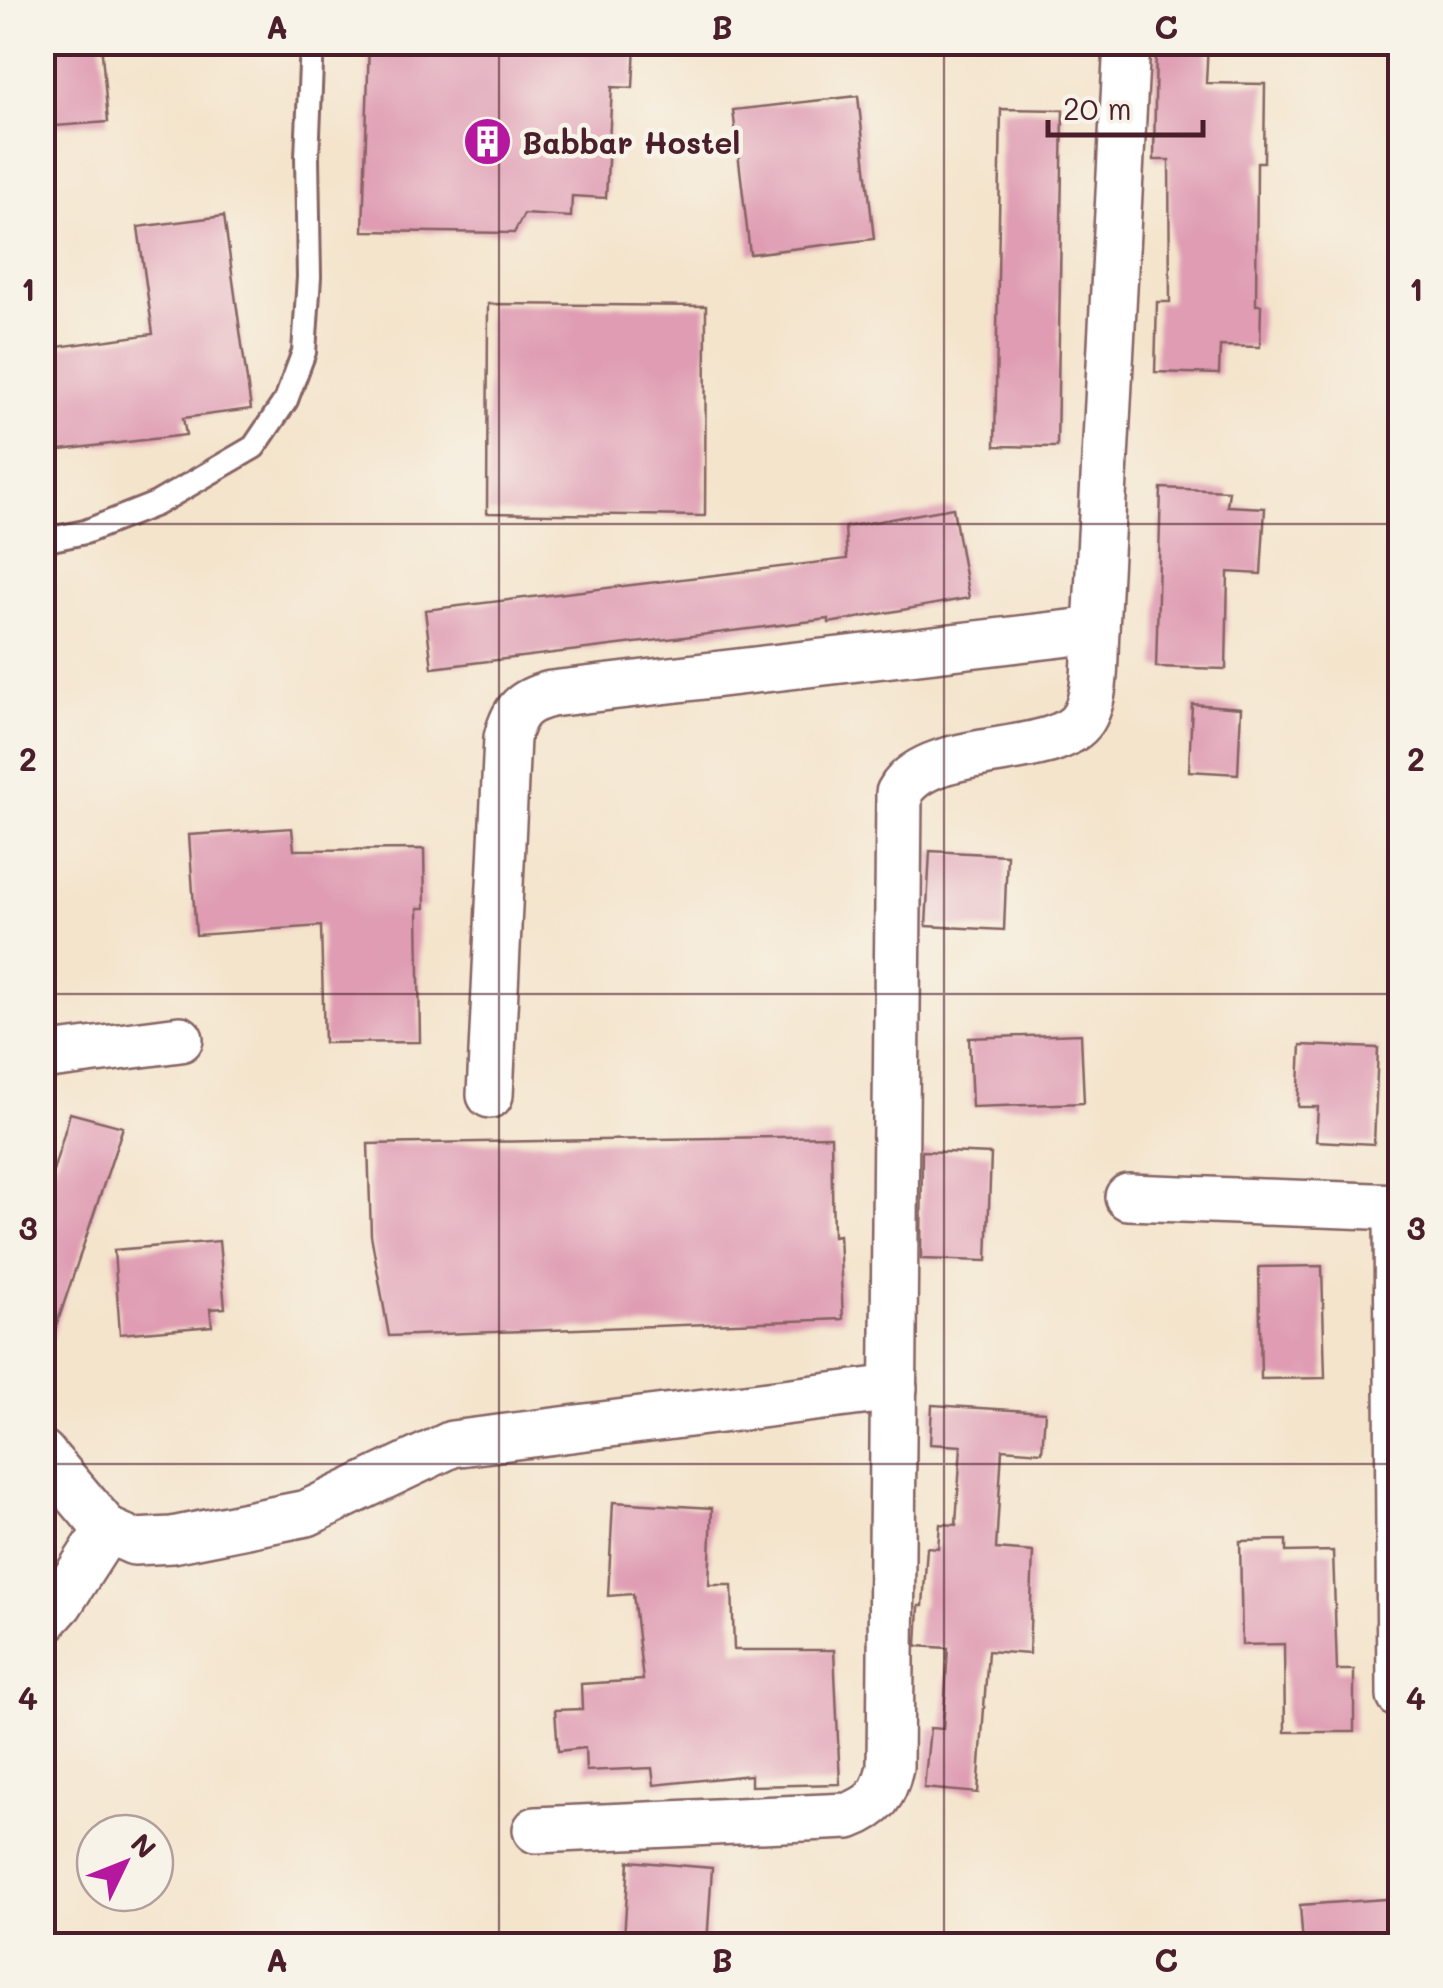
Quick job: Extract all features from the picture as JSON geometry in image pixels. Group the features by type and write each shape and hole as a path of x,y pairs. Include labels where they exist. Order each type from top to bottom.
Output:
{"street":[{"path":"536,1830 849,1816 865,1810 886,1787 890,1767 898,792 916,770 1074,730 1085,716 1091,696 1096,630 1127,42"},
{"path":"490,1095 507,738 521,704 550,694 1096,630"},
{"path":"42,1057 180,1040"},
{"path":"1128,1198 1399,1207 1400,1696"},
{"path":"42,1452 106,1530 134,1542 172,1540 307,1513 452,1444 894,1388"},
{"path":"42,1622 60,1603 106,1530"}],"lane":[{"path":"42,541 85,532 172,495 254,447 286,400 304,352 310,277 307,157 312,42"}],"building":[{"path":"42,42 101,42 108,122 42,127"},
{"name":"Babbar Hostel","path":"369,42 635,42 633,88 612,87 606,198 572,196 571,217 524,214 514,233 363,231"},
{"path":"1156,42 1208,42 1206,83 1265,84 1264,162 1257,162 1256,305 1261,305 1260,347 1220,346 1219,374 1155,372 1157,302 1170,302 1169,160 1154,160"},
{"path":"858,96 874,239 750,254 733,110"},
{"path":"1001,109 1063,110 1057,447 995,446"},
{"path":"224,216 251,409 183,418 186,435 60,450 59,444 42,446 42,349 153,334 138,227"},
{"path":"488,304 706,306 705,516 487,513"},
{"path":"1161,488 1229,491 1227,506 1265,508 1261,574 1228,572 1226,669 1156,667"},
{"path":"953,508 969,598 829,623 829,619 432,668 425,610 847,559 845,527"},
{"path":"1192,704 1241,708 1238,774 1189,771"},
{"path":"292,828 294,850 424,849 425,908 418,908 420,1042 324,1043 321,926 196,935 189,835"},
{"path":"930,851 1007,855 1004,930 926,926"},
{"path":"1081,1034 1084,1103 972,1107 969,1038"},
{"path":"1301,1045 1378,1048 1374,1144 1316,1141 1318,1107 1298,1107"},
{"path":"70,1113 123,1127 52,1339 42,1337 48,1189"},
{"path":"831,1136 833,1236 839,1235 843,1319 389,1336 371,1235 368,1144"},
{"path":"922,1151 991,1154 987,1261 921,1259"},
{"path":"219,1241 225,1308 210,1309 212,1326 120,1334 114,1250"},
{"path":"1322,1266 1325,1378 1261,1379 1259,1267"},
{"path":"932,1405 1045,1412 1042,1452 1002,1449 996,1549 1033,1552 1029,1654 988,1651 978,1793 924,1788 930,1728 943,1729 948,1648 917,1646 919,1606 923,1606 927,1547 938,1548 940,1524 956,1525 961,1446 930,1444"},
{"path":"613,1502 712,1508 709,1585 732,1585 734,1650 834,1650 840,1784 751,1786 751,1775 654,1785 652,1768 586,1771 585,1748 558,1751 555,1710 582,1709 581,1684 643,1680 633,1594 608,1596"},
{"path":"1286,1540 1286,1552 1333,1551 1337,1670 1354,1670 1354,1732 1285,1732 1284,1644 1242,1645 1240,1541"},
{"path":"629,1861 712,1868 707,1944 624,1938"},
{"path":"1400,1898 1400,1946 1303,1946 1300,1905"}],"place":[{"name":"Babbar Hostel","path":"487,142"}]}
